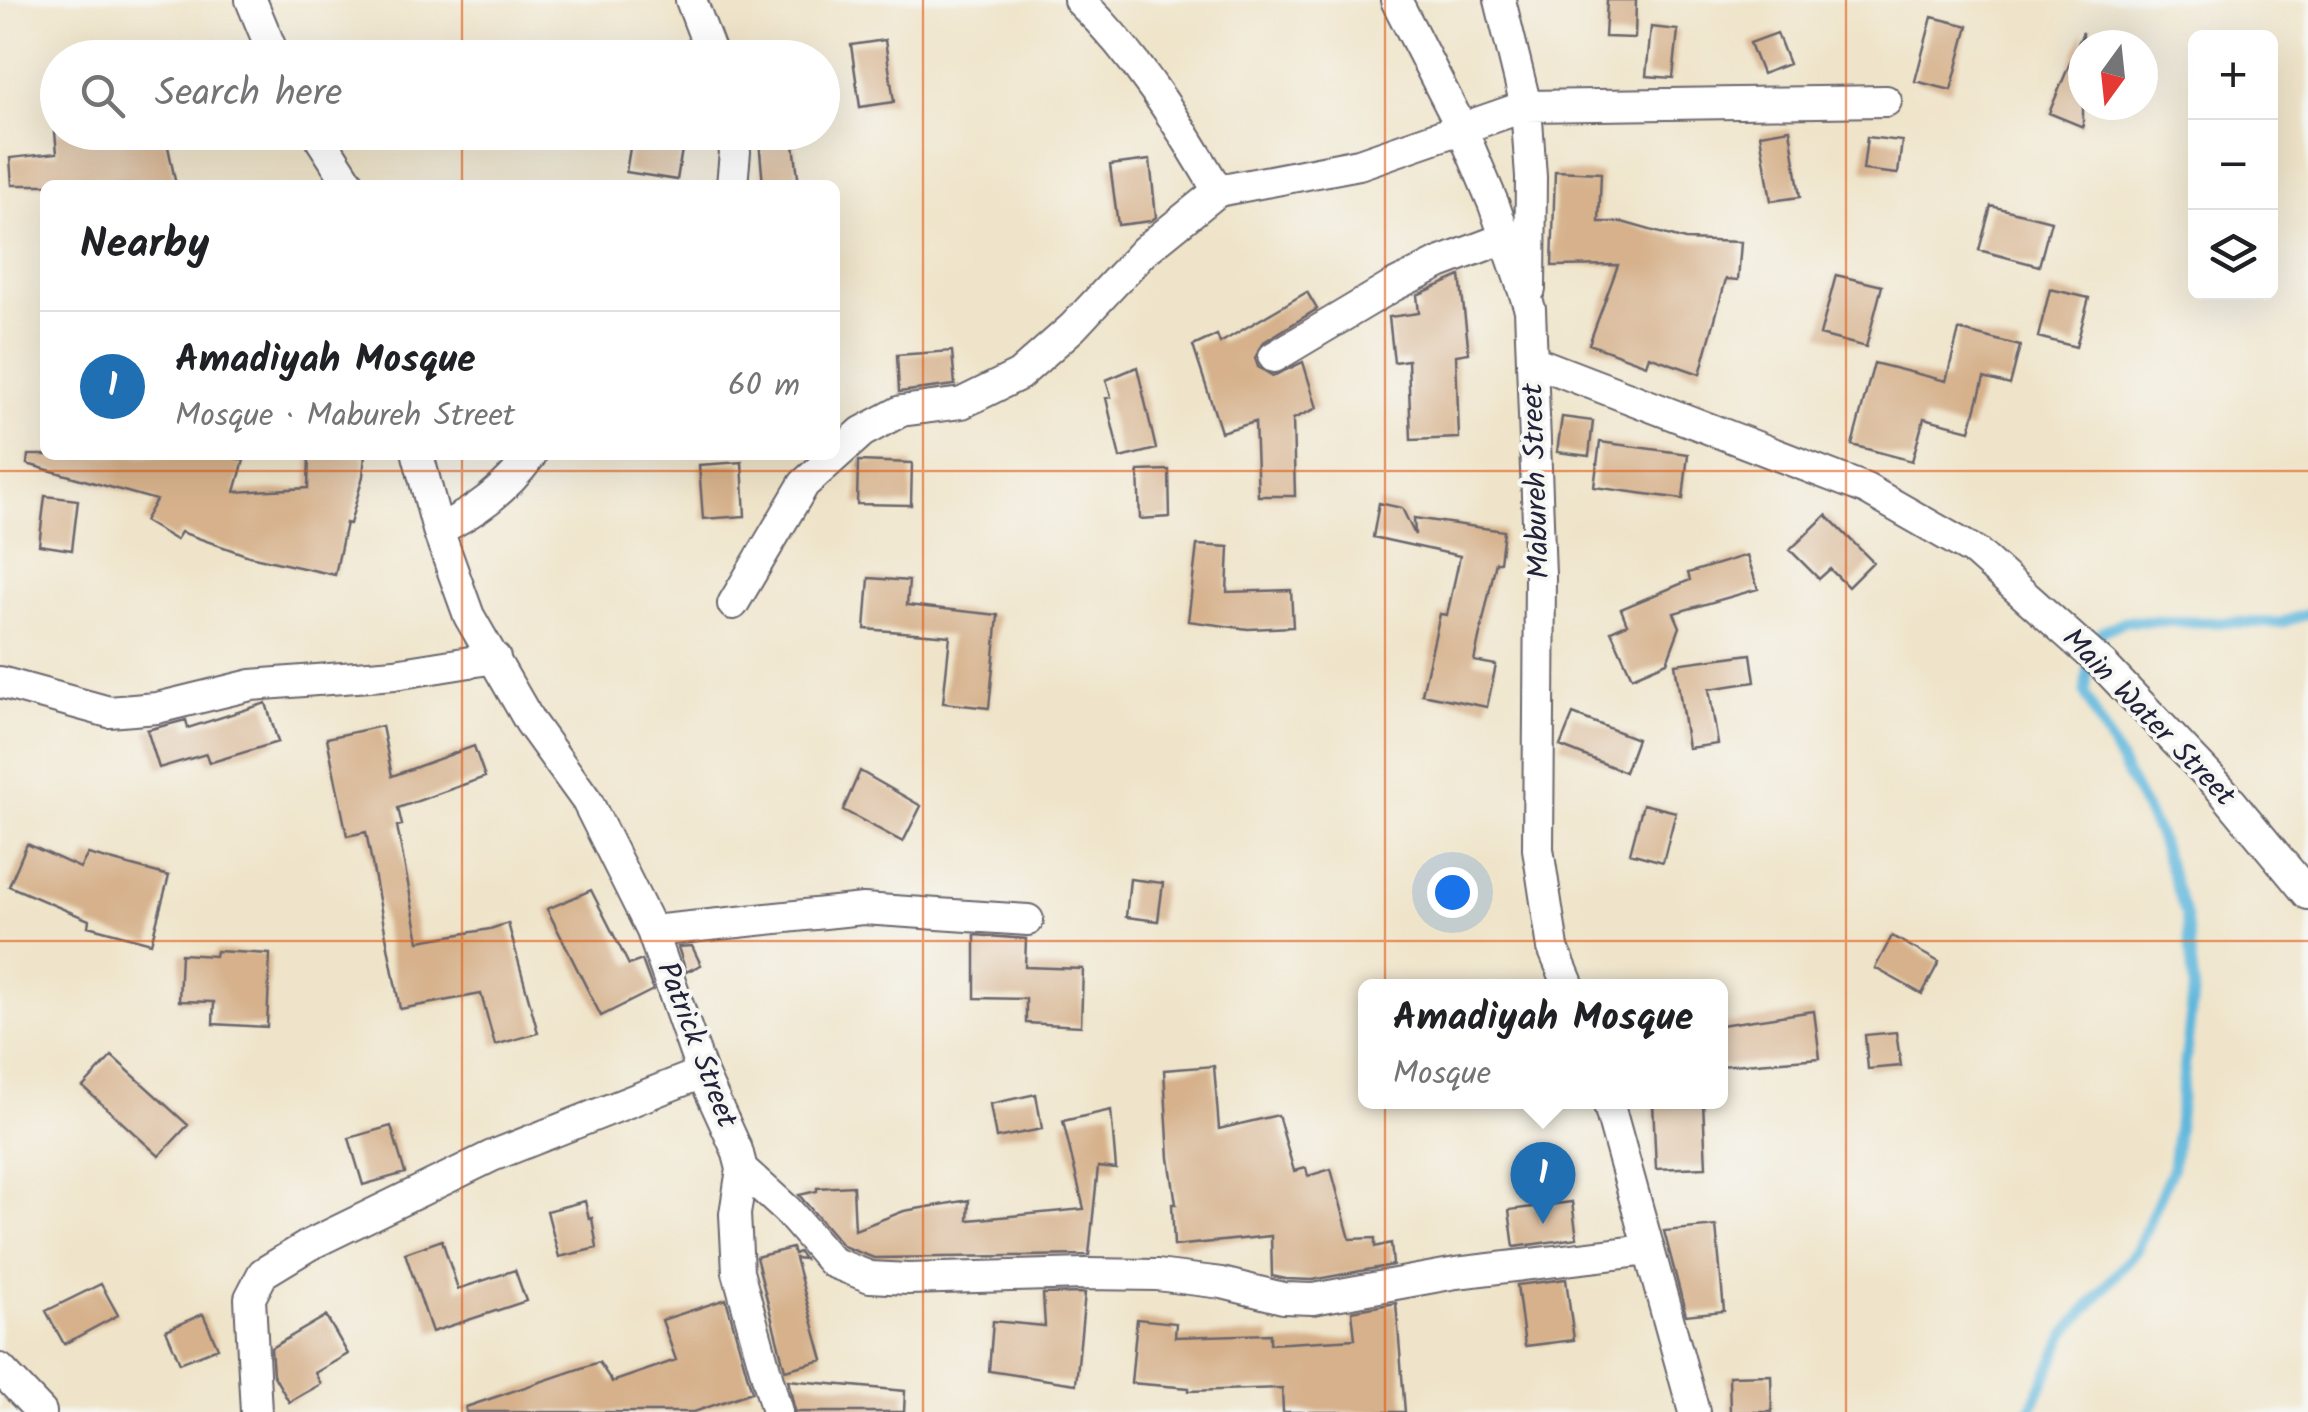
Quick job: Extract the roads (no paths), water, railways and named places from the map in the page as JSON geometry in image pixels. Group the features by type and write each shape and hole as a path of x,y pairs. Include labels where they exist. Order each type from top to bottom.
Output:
{"street":[{"path":"251,0 268,40"},
{"path":"691,0 706,40"},
{"path":"1078,0 1116,36 1168,106 1218,191"},
{"name":"Mabureh Street","path":"1396,0 1461,127 1530,309 1540,575 1538,849 1553,948 1566,979"},
{"path":"1500,0 1526,106 1531,177 1530,309"},
{"path":"840,452 862,432 901,411 962,403 1020,375 1073,327 1144,251 1218,191 1359,164 1526,106 1886,101"},
{"path":"328,150 347,180"},
{"path":"733,180 736,150"},
{"path":"1274,357 1393,286 1439,263 1505,238"},
{"name":"Main Water Street","path":"1533,361 1866,489 1976,552 2104,666 2220,788 2308,894"},
{"name":"Patrick Street","path":"419,460 438,530 469,616 530,722 587,801 652,931 702,1073 738,1150 742,1170 786,1210 832,1262 870,1276 908,1280 1157,1275 1283,1298 1313,1299 1456,1272 1648,1250"},
{"path":"438,530 474,512 528,460"},
{"path":"733,604 804,484 831,460"},
{"path":"0,682 109,712 157,708 251,685 395,674 495,658"},
{"path":"652,931 863,909 1028,920"},
{"path":"256,1412 250,1298 263,1273 309,1244 492,1156 702,1073"},
{"path":"1610,1109 1694,1412"},
{"path":"742,1170 735,1214 738,1272 777,1412"},
{"path":"0,1369 41,1412"}],"waterway":[{"path":"2030,1412 2066,1333 2137,1250 2173,1167 2194,986 2186,916 2158,834 2085,694 2089,653 2103,631 2125,621 2280,623 2308,614"}],"place":[{"name":"Amadiyah Mosque","path":"1543,1224"}]}
